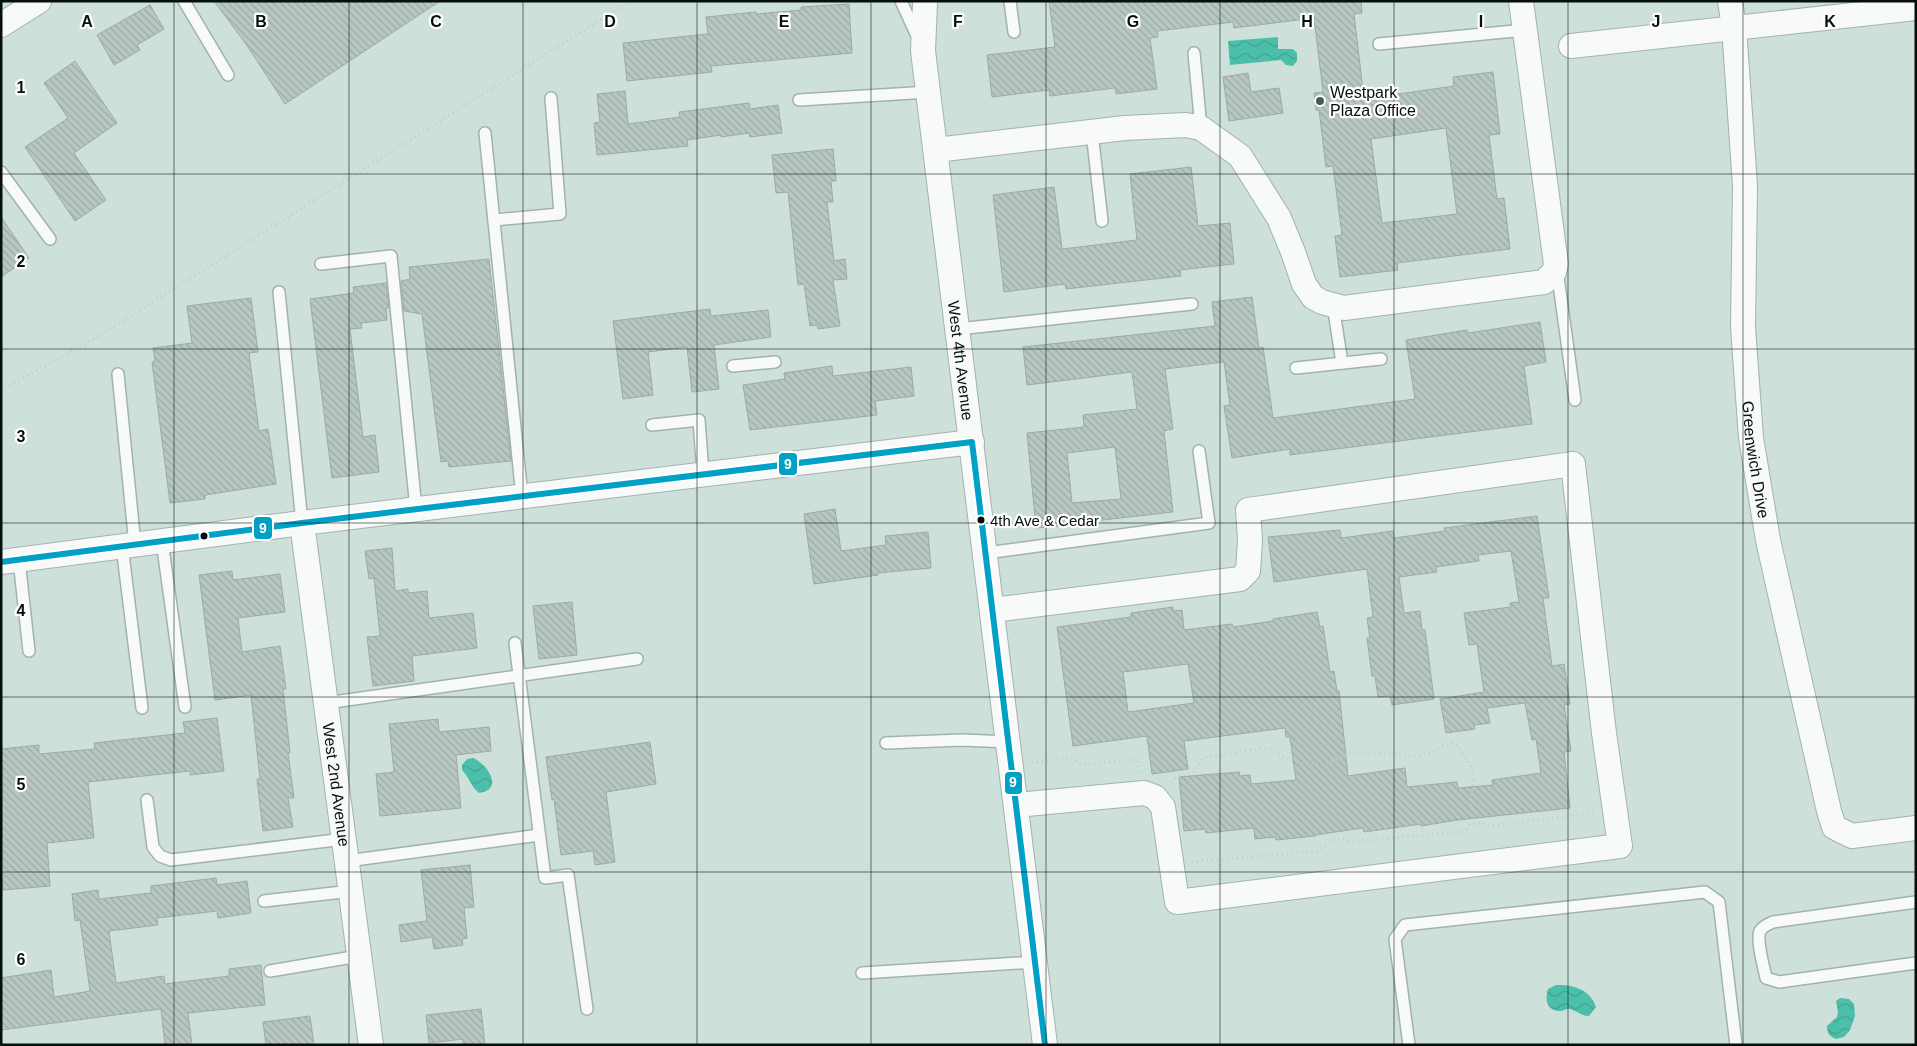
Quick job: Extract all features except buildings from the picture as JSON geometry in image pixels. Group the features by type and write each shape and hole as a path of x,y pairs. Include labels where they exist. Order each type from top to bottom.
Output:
{"street":[{"path":"936,150 1092,132 1186,125 1201,128 1240,156 1279,218 1304,284 1313,297 1344,308 1544,282 1554,272 1556,264 1521,1"},
{"name":"Greenwich Drive","path":"1730,1 1734,27 1745,186 1744,328 1751,438 1768,540 1828,811 1834,827 1852,836 1916,828"},
{"name":"West 4th Avenue","path":"926,2 923,51 1045,1045"},
{"path":"1,25 27,4"},
{"path":"1571,46 1916,8"},
{"path":"10,561 302,523 972,442"},
{"path":"993,610 1240,579 1248,571 1250,540 1248,510 1573,464 1620,846 1177,902 1163,807 1155,797 1144,793 1016,805"},
{"name":"West 2nd Avenue","path":"302,523 372,1045"}],"lane":[{"path":"184,1 228,75"},
{"path":"901,1 923,51"},
{"path":"1010,1 1014,32"},
{"path":"1379,44 1525,30"},
{"path":"1194,53 1201,128"},
{"path":"799,100 928,92"},
{"path":"494,220 560,214 551,98"},
{"path":"1092,132 1102,221"},
{"path":"485,133 522,497"},
{"path":"1,172 50,239"},
{"path":"321,264 391,256 416,509"},
{"path":"1556,264 1575,400"},
{"path":"279,292 302,523"},
{"path":"958,330 1192,304"},
{"path":"1332,305 1342,363"},
{"path":"1296,368 1381,359"},
{"path":"734,366 775,362"},
{"path":"118,374 142,708"},
{"path":"652,425 699,420 703,474"},
{"path":"986,553 1209,523 1199,452"},
{"path":"162,541 185,707"},
{"path":"10,561 29,651"},
{"path":"514,643 545,878 568,875 587,1009"},
{"path":"326,704 637,659"},
{"path":"886,743 962,740 1010,754"},
{"path":"147,800 153,847 160,856 171,860 346,850 539,835"},
{"path":"264,901 351,891"},
{"path":"1409,1045 1395,939 1405,925 1705,892 1719,902 1736,1045"},
{"path":"1916,902 1773,922 1767,924 1761,930 1759,938 1766,978 1779,982 1916,963"},
{"path":"270,971 360,956"},
{"path":"862,972 1035,962"}],"path":[{"path":"1,390 94,339 630,1"},
{"path":"1168,786 1178,776 1194,772 1203,758 1264,748 1301,764 1328,763 1345,754 1356,752 1420,756 1452,743 1458,746 1474,771 1471,808 1475,816 1475,823"},
{"path":"1010,754 1069,757 1082,765 1137,759 1140,781"},
{"path":"1187,863 1318,851 1331,841 1341,838 1352,842 1465,831 1470,824 1475,823 1484,823 1492,826 1615,809"}],"water":[{"path":"1278,37 1278,49 1293,49 1297,53 1297,61 1293,66 1286,65 1281,60 1230,65 1228,41"},
{"path":"473,758 484,765 491,776 491,787 487,791 479,793 462,770 462,765 467,759"},
{"path":"1556,985 1575,987 1586,992 1594,1001 1596,1007 1589,1016 1570,1009 1554,1010 1547,1003 1547,996 1548,989"},
{"path":"1840,998 1849,999 1854,1004 1855,1016 1850,1030 1844,1037 1836,1039 1829,1034 1827,1026 1837,1017 1836,1001"}],"transit line":[{"name":"9","path":"1,562 302,523 972,442 1045,1045"}],"place":[{"name":"Westpark Plaza Office","path":"1320,101"},
{"name":"4th Ave & Cedar","path":"981,520"}]}
